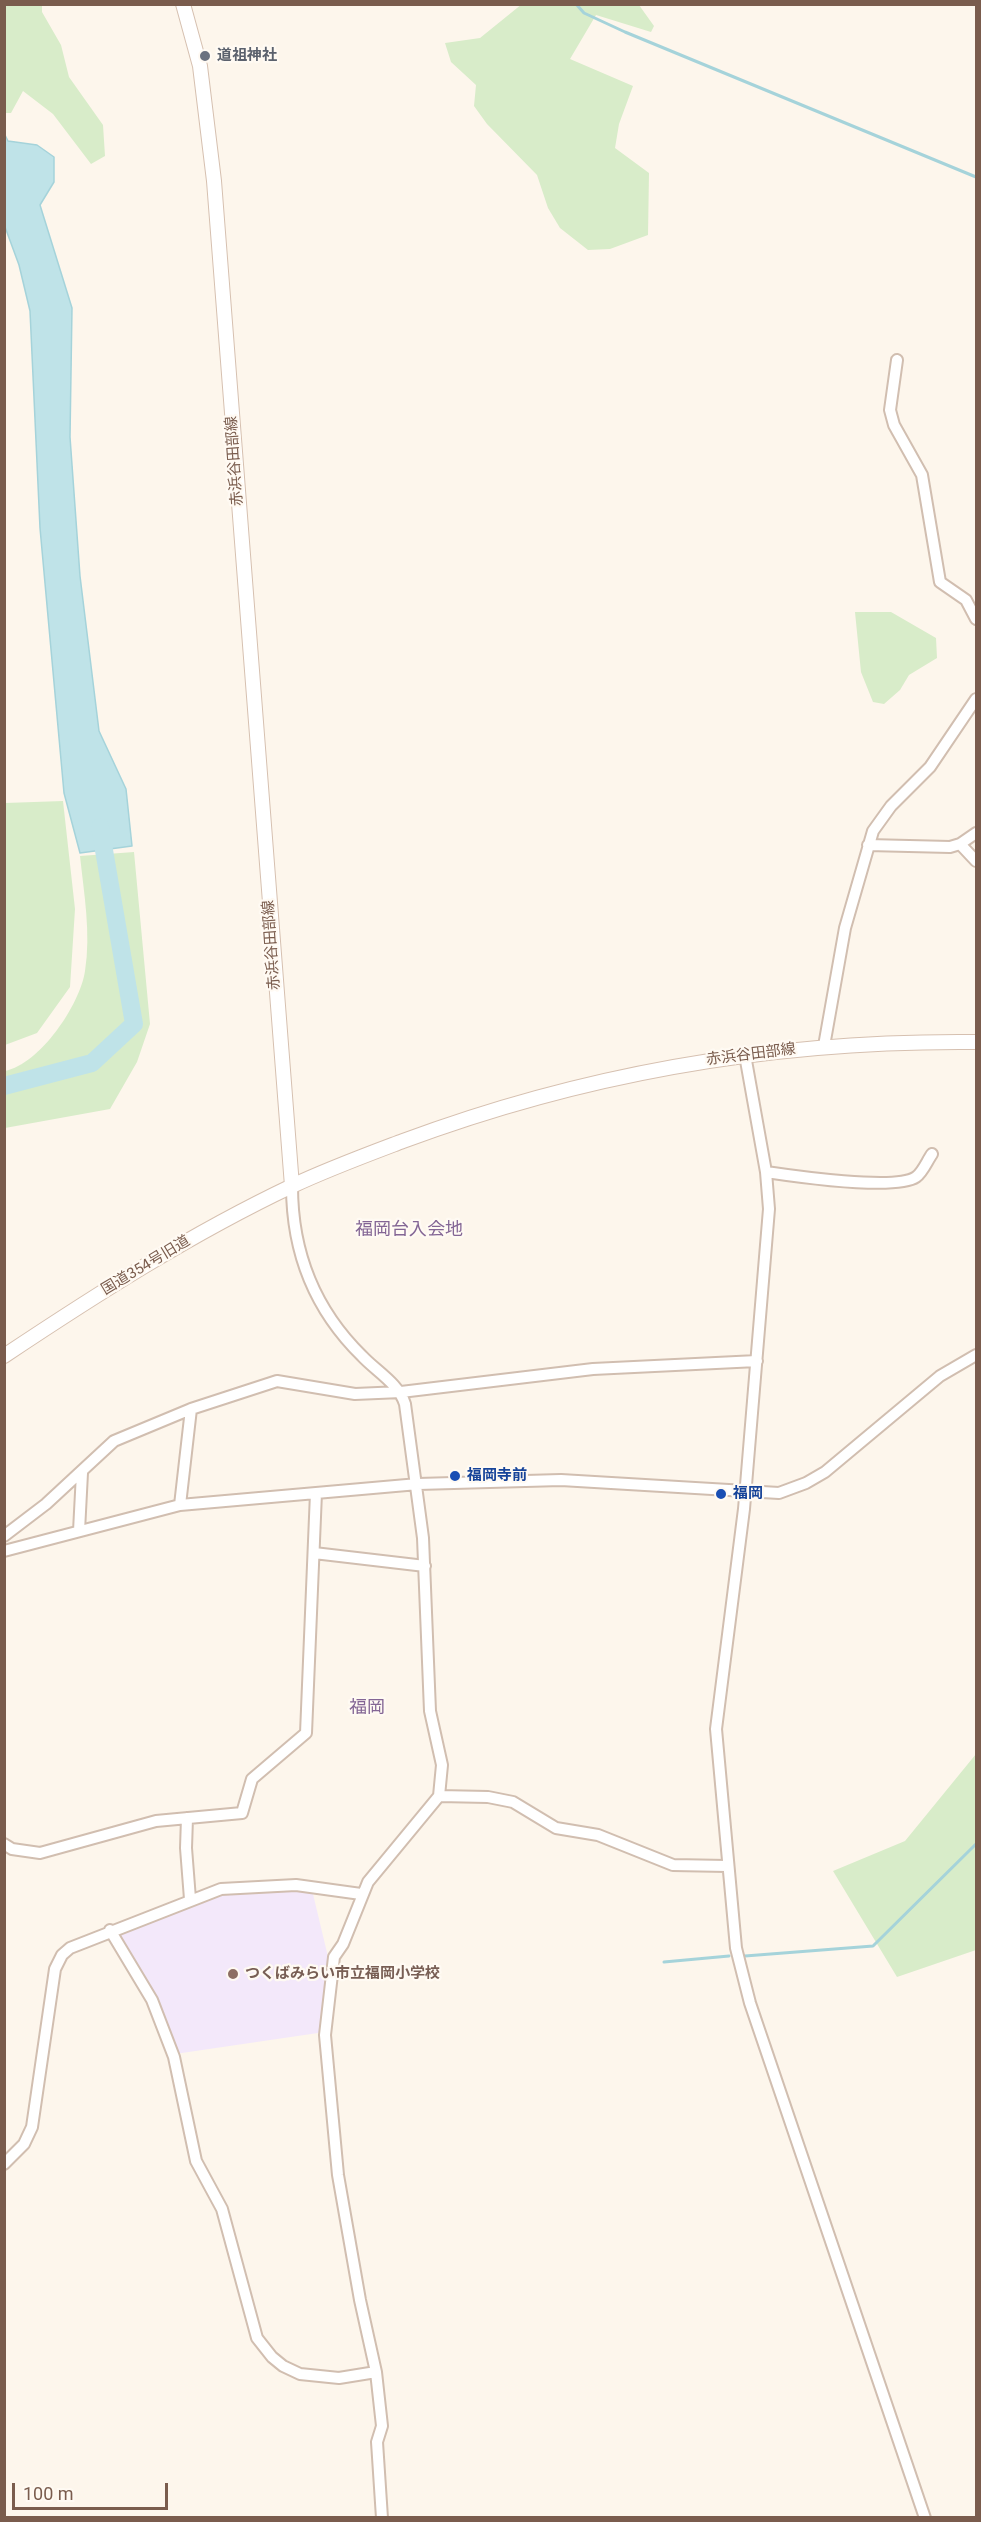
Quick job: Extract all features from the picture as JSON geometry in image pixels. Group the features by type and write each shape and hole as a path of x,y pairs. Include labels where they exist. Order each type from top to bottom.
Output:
{"main road":[{"name":"赤浜谷田部線","path":"183,4 200,66 214,181 292,1186 430,1131 547,1094 671,1066 745,1054 824,1046 976,1042"},
{"name":"国道354号旧道","path":"4,1356 126,1276 292,1186"}],"street":[{"path":"897,360 890,410 894,424 922,475 940,582 966,600 976,619"},
{"path":"824,1046 844,928 873,831 891,806 930,767 976,699"},
{"path":"868,845 950,847 960,844 976,833"},
{"path":"960,844 976,861"},
{"path":"745,1054 766,1172 769,1209 745,1491 716,1729 736,1948 750,2003 925,2517"},
{"path":"766,1172 868,1182 901,1182 909,1181 920,1174 932,1154"},
{"path":"292,1186 295,1234 302,1261 318,1301 360,1354 401,1392 418,1484 430,1711 442,1765 439,1796 368,1882 344,1944 334,1957 325,2035 338,2175 360,2300 376,2372 382,2426 378,2442 382,2517"},
{"path":"4,1551 180,1506 418,1484 561,1480 779,1493 806,1483 869,1437 940,1376 976,1354"},
{"path":"4,1536 82,1473 114,1441 191,1409 277,1381 355,1394 401,1392 593,1369 757,1361"},
{"path":"180,1506 191,1409"},
{"path":"79,1531 82,1473"},
{"path":"4,1844 12,1849 40,1853 156,1821 242,1813 252,1779 306,1732 306,1678 314,1553 315,1493"},
{"path":"314,1553 424,1566"},
{"path":"439,1796 488,1797 513,1802 556,1827 598,1835 673,1864 727,1866"},
{"path":"187,1818 186,1848 190,1899"},
{"path":"4,2164 24,2144 32,2127 55,1969 62,1955 70,1948 190,1899 240,1886 296,1885 362,1894"},
{"path":"110,1930 130,1967 152,2000 174,2058 196,2161 222,2209 257,2338 277,2362 300,2374 339,2378 376,2372"}],"shaded area":[{"name":"つくばみらい市立福岡小学校","path":"254,1887 310,1891 313,1894 329,1961 321,2029 318,2033 175,2054 117,1935 118,1931 213,1894"}],"green space":[{"path":"5,4 42,5 42,12 61,45 69,77 103,125 105,156 91,164 53,114 23,91 11,113 5,113"},
{"path":"522,4 639,5 654,26 651,32 596,15 570,59 633,86 619,124 615,148 649,173 648,235 610,249 588,250 560,228 548,208 537,175 487,124 474,106 476,85 451,62 445,43 480,38"},
{"path":"855,612 891,612 936,638 937,658 909,675 900,690 884,704 873,702 861,672"},
{"path":"63,801 75,909 70,987 37,1033 5,1045 5,803"},
{"path":"134,852 150,1024 137,1062 110,1109 5,1128 5,1071 32,1057 44,1045 67,1016 82,985 87,942 80,856"},
{"path":"976,1754 976,1950 897,1977 833,1871 905,1841"}],"water":[{"path":"5,135 8,141 37,145 54,157 54,182 40,205 72,308 70,437 80,576 99,731 126,789 132,846 80,853 64,793 40,528 30,311 19,265 5,227"}],"waterway":[{"path":"576,4 584,13 625,32 976,177"},
{"path":"4,1086 92,1063 134,1024 100,827"},
{"path":"745,1956 873,1946 976,1844"},
{"path":"664,1962 729,1956"}],"place":[{"name":"道祖神社","path":"205,56"},
{"name":"福岡寺前","path":"455,1476"},
{"name":"福岡","path":"721,1494"},
{"name":"つくばみらい市立福岡小学校","path":"233,1974"}],"district":[{"name":"福岡台入会地","path":"409,1230"},
{"name":"福岡","path":"367,1708"}]}
